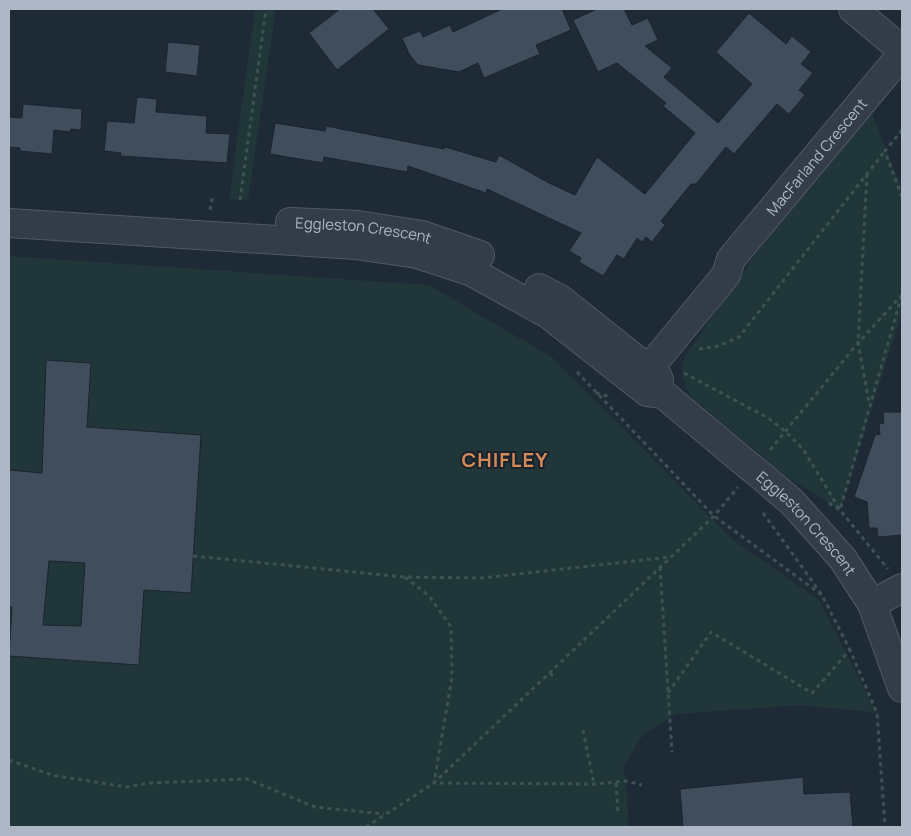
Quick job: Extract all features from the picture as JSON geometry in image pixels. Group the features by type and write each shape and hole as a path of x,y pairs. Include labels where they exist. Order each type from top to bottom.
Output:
{"street":[{"path":"853,9 902,52"},
{"name":"MacFarland Crescent","path":"636,372 713,265 731,259 902,52"},
{"name":"Eggleston Crescent","path":"9,204 358,226 422,235 479,255 560,299 636,372 646,392 672,386 792,502 844,559 872,604 902,688"},
{"name":"Eggleston Crescent","path":"9,223 356,245 417,254 472,272 548,314 636,372"},
{"path":"872,604 897,582"}],"path":[{"path":"240,200 266,9"},
{"path":"697,349 719,346 739,337 902,130"},
{"path":"885,151 902,197"},
{"path":"867,174 858,343 870,403"},
{"path":"366,827 434,783 714,516 786,432 858,343 902,295"},
{"path":"840,510 902,295"},
{"path":"571,365 714,516 822,595"},
{"path":"672,386 681,372 768,418 786,432 802,449 840,510 884,562 897,582"},
{"path":"761,509 822,595 850,650 876,713 885,827"},
{"path":"193,556 404,577 482,578 670,557"},
{"path":"660,567 672,752"},
{"path":"404,577 428,596 451,627 452,677 434,783"},
{"path":"668,693 711,632 812,693 850,650"},
{"path":"550,672 556,679"},
{"path":"583,730 594,784"},
{"path":"9,760 52,775 126,787 150,783 248,779 315,807 385,815"},
{"path":"434,783 594,784 626,781 642,785"},
{"path":"616,783 618,813"}],"green space":[{"path":"255,9 276,9 248,200 229,199"},
{"path":"866,97 902,190 902,312 840,510 787,477 690,396 684,383 682,368 689,350"},
{"path":"9,256 429,285 552,357 733,540 819,600 877,713 801,705 676,714 643,735 623,767 626,781 629,827 9,827"}],"building":[{"path":"340,9 373,9 389,29 337,70 309,33"},
{"path":"502,9 562,9 571,30 536,45 540,54 484,78 478,63 459,72 418,65 409,54 402,38 420,31 423,37 450,25 453,32"},
{"path":"597,9 624,9 632,25 648,18 658,40 645,46 672,68 664,77 718,123 752,84 716,52 749,13 786,44 792,36 811,52 801,64 813,73 799,90 805,95 789,114 777,104 734,154 726,147 696,184 691,184 661,221 665,225 652,242 646,237 642,242 637,238 624,259 617,255 603,276 579,262 581,258 569,251 581,233 487,189 486,193 408,166 407,172 324,157 323,163 270,154 275,123 325,131 326,126 444,149 445,147 496,162 499,155 575,195 597,157 645,194 695,133 663,106 666,103 617,63 598,72 573,20"},
{"path":"168,42 200,45 197,76 165,72"},
{"path":"137,97 157,99 156,112 207,116 206,133 230,134 227,163 120,156 121,153 104,151 107,121 134,123"},
{"path":"23,104 82,109 81,130 71,129 70,132 54,130 52,154 20,151 20,148 9,147 9,117 22,118"},
{"path":"46,360 91,363 87,427 201,435 191,593 144,590 139,665 9,656 12,607 9,607 9,470 42,473","holes":["49,561 85,563 81,626 43,625"]},
{"path":"883,412 902,412 902,535 878,537 877,528 869,528 867,502 854,497 875,435 880,434 879,424 884,423"},
{"path":"803,777 804,794 850,792 853,827 683,827 680,789"}],"district":[{"name":"CHIFLEY","path":"505,459"}]}
